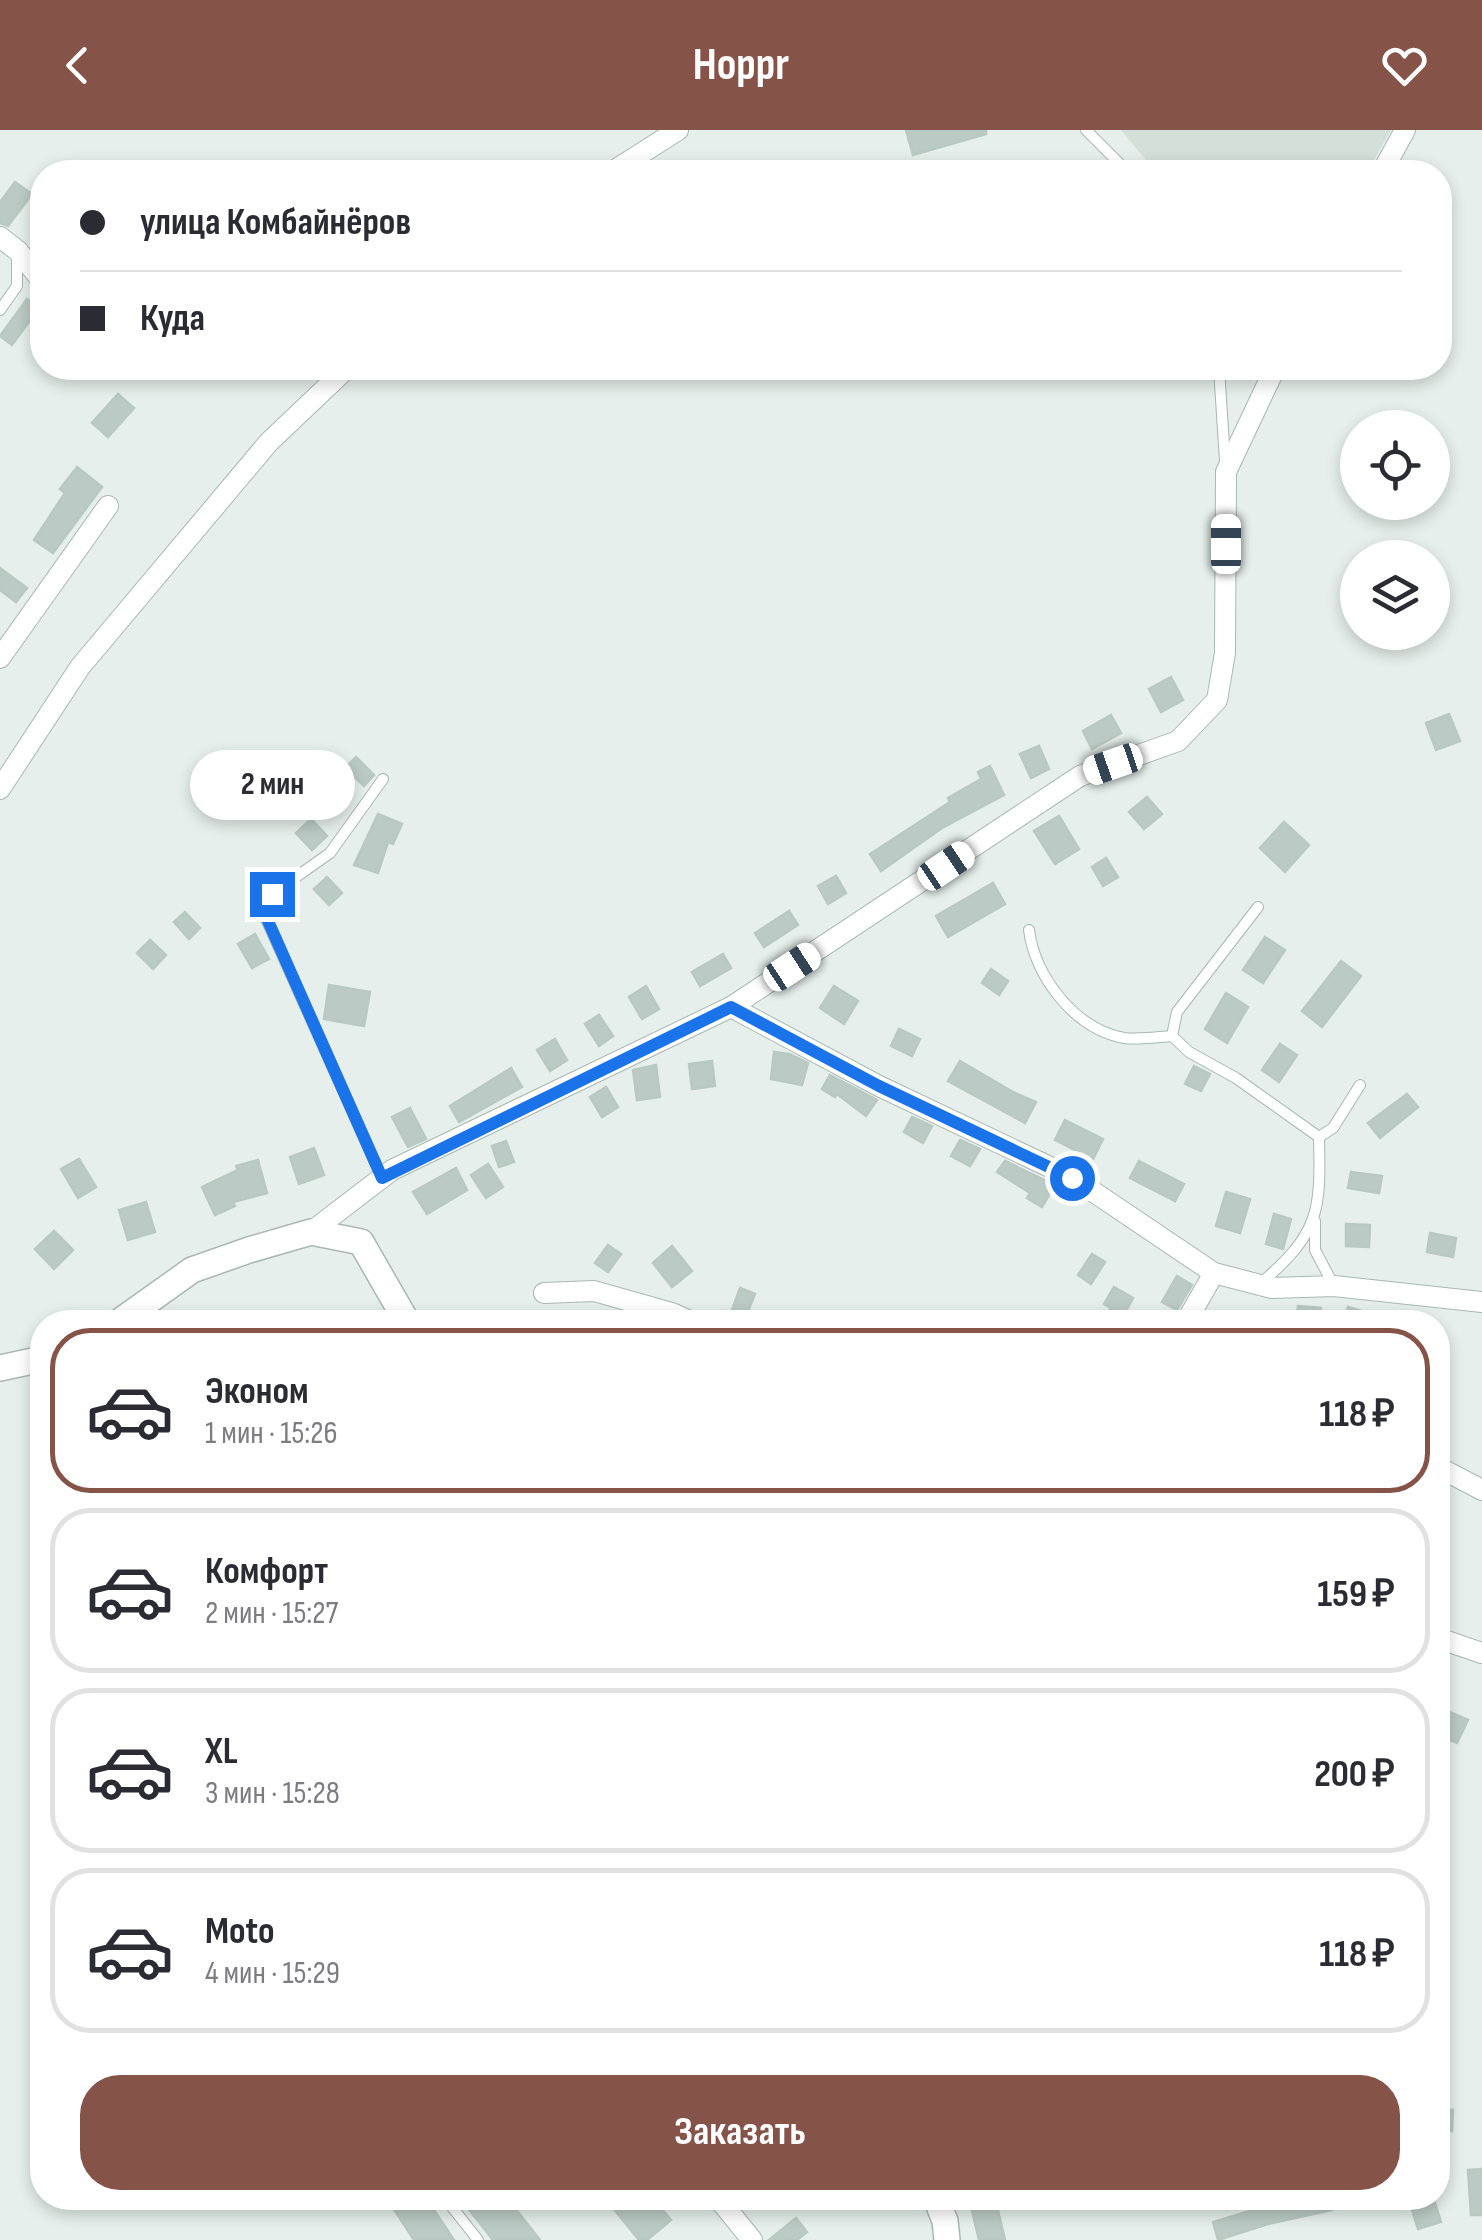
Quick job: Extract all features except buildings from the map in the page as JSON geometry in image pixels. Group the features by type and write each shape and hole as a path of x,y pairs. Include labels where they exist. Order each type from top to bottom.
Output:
{"street":[{"path":"631,160 678,130"},
{"path":"1389,160 1405,130"},
{"path":"0,237 30,266"},
{"path":"0,788 92,652 269,442 334,380"},
{"path":"135,1310 192,1270 310,1232 382,1178 731,1007 1080,776 1178,741 1217,700 1226,653 1226,472 1270,380"},
{"path":"0,658 108,506"},
{"path":"731,1007 879,1086 1072,1178 1214,1273 1272,1288 1334,1286 1482,1302"},
{"path":"310,1232 361,1242 400,1310"},
{"path":"1196,1310 1214,1273"},
{"path":"544,1294 594,1291 665,1310"},
{"path":"0,1368 30,1362"},
{"path":"1450,1473 1482,1490"},
{"path":"1450,1642 1482,1653"},
{"path":"728,2210 752,2240"},
{"path":"941,2210 947,2240"}],"lane":[{"path":"1086,130 1116,160"},
{"path":"0,310 17,286 18,251"},
{"path":"1220,380 1226,472"},
{"path":"382,1178 264,912 272,894 330,853 383,780"},
{"path":"1172,1036 1177,1012 1258,907"},
{"path":"1029,930 1036,966 1057,994 1087,1021 1121,1037 1172,1036 1208,1065 1236,1078 1319,1137"},
{"path":"1319,1137 1334,1128 1360,1085"},
{"path":"1319,1137 1315,1250 1334,1286"},
{"path":"1260,1285 1302,1243 1316,1220"},
{"path":"454,2210 478,2240"}],"shaded area":[{"path":"1121,130 1391,130 1374,160 1146,160"}],"route":[{"path":"272,894 264,912 382,1178 731,1007 879,1086 1072,1178"}]}
